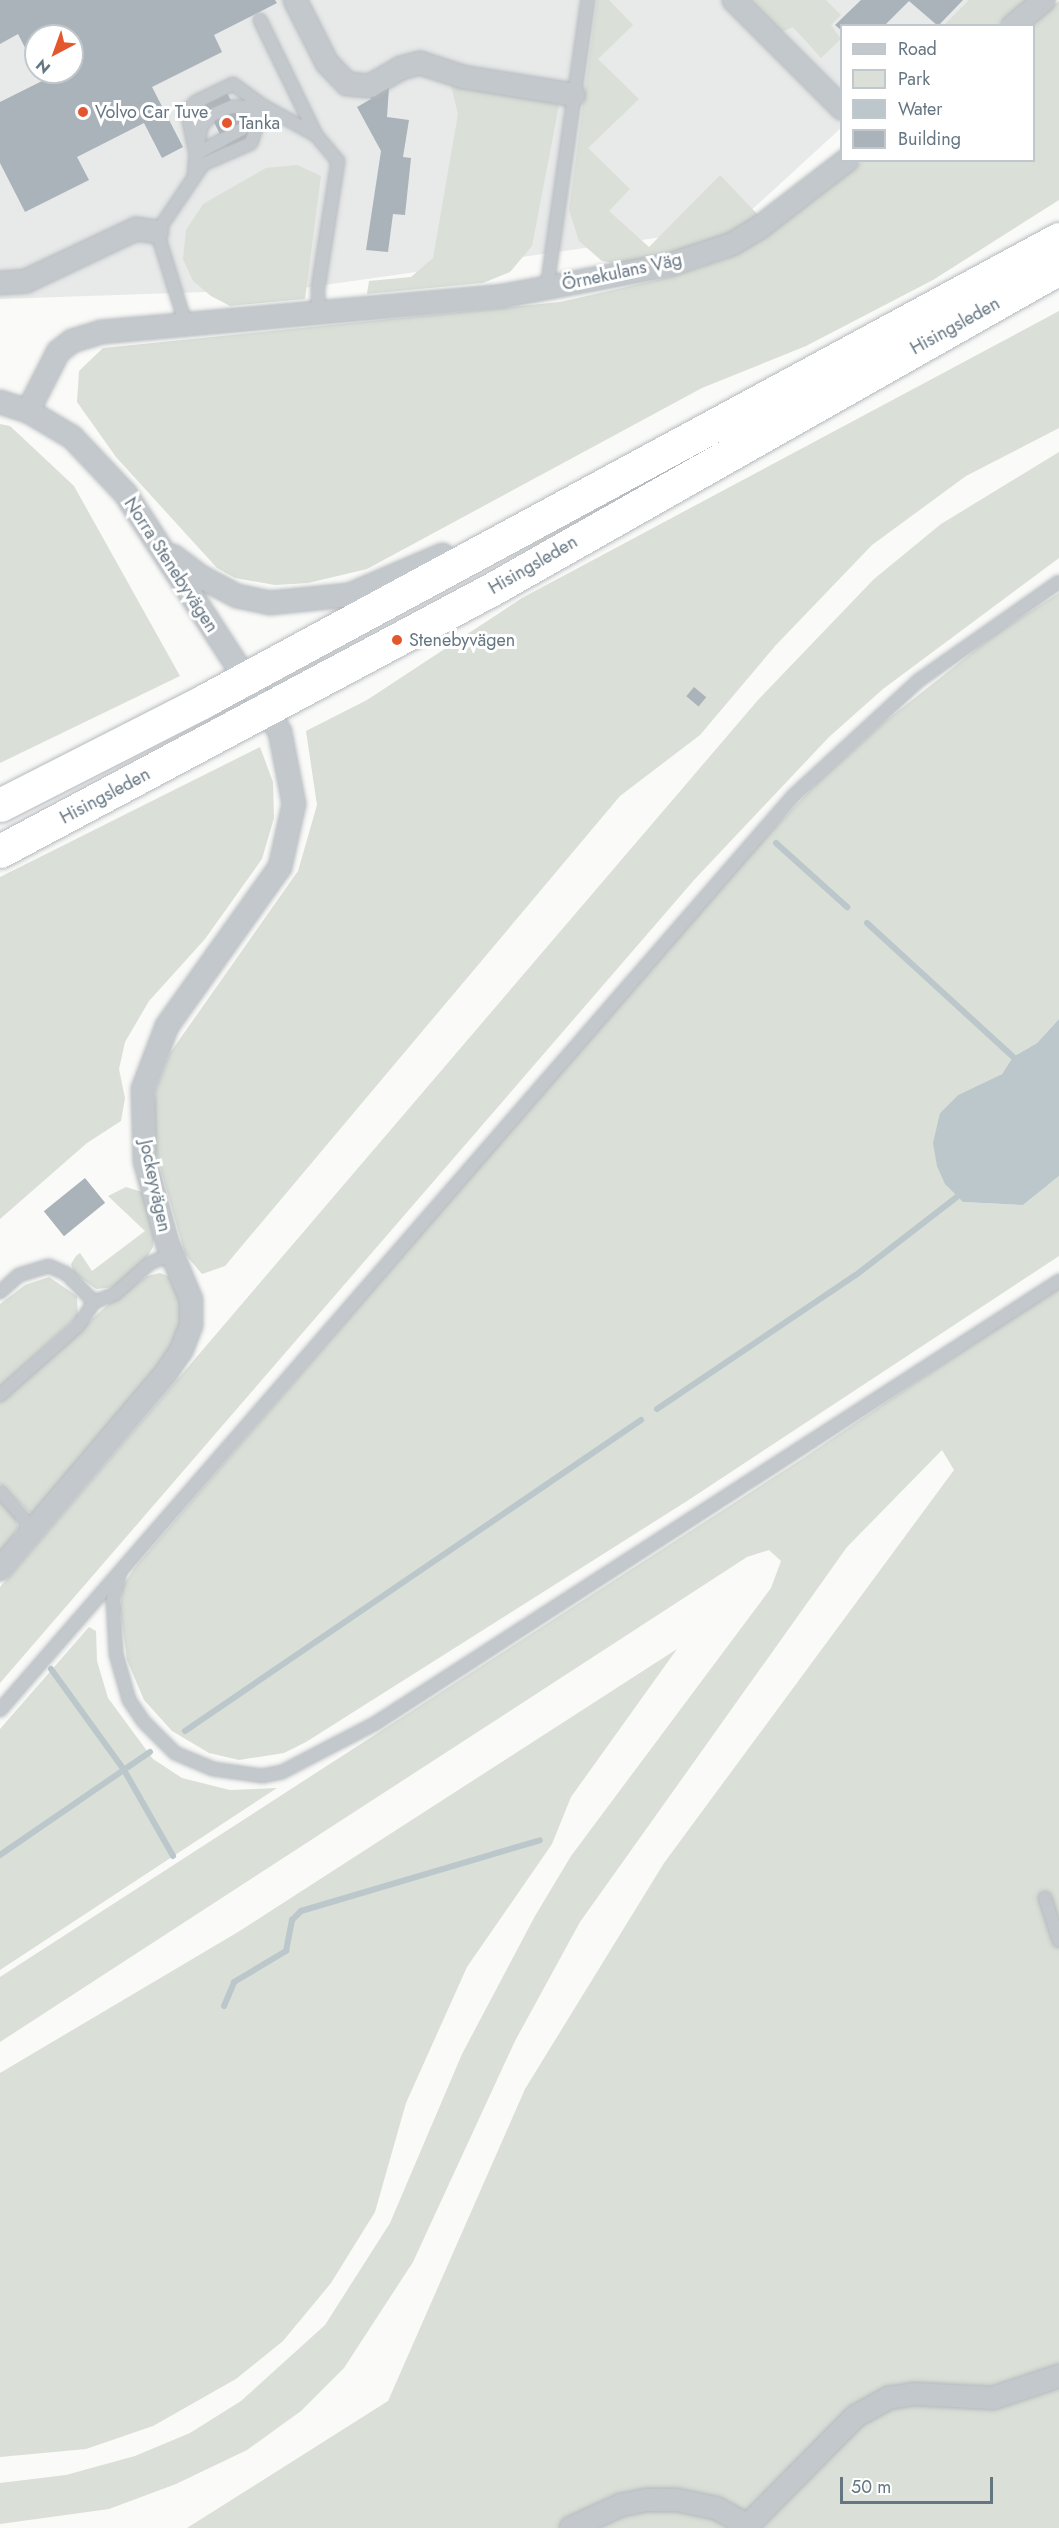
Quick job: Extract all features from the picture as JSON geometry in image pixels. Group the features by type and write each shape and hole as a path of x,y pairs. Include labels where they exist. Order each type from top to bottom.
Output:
{"highway":[{"path":"843,373 1059,219"},
{"name":"Hisingsleden","path":"0,850 494,588 1059,239"},
{"name":"Hisingsleden","path":"0,805 244,679 510,534 1059,268"},
{"path":"843,373 947,348 1059,288"}],"street":[{"path":"295,0 327,63 347,84 370,87 420,63 463,77 574,95"},
{"path":"734,0 840,106"},
{"path":"1015,24 1044,0"},
{"name":"Örnekulans Väg","path":"27,411 46,368 72,341 101,332 318,315 548,287 669,265 732,244 843,162"},
{"path":"0,283 26,281 136,229 157,232"},
{"name":"Norra Stenebyvägen","path":"0,402 27,411 59,428 100,463 163,548 264,710"},
{"path":"163,548 201,577 237,596 269,603 308,603 349,596 467,544 510,534"},
{"name":"Jockeyvägen","path":"0,1569 182,1349 191,1325 191,1300 172,1254 145,1161 143,1089 167,1026 263,895 284,857 294,804 292,775 280,732 264,710"},
{"path":"571,2528 621,2505 647,2500 677,2500 716,2508 746,2527 856,2416 889,2398 913,2394 993,2398 1059,2376"}],"lane":[{"name":"Örnekulans Väg","path":"548,287 588,0"},
{"path":"260,20 316,135 338,161 318,289 318,315"},
{"path":"196,154 187,111 196,102 233,84 263,106 316,135"},
{"path":"196,154 242,129 263,106"},
{"path":"194,176 201,126 212,115 231,107 263,106"},
{"path":"186,325 157,232 203,164 251,143 263,106"},
{"path":"0,1710 794,796 918,681 1059,582"},
{"path":"0,1395 78,1326 94,1302 115,1294 150,1263 172,1254"},
{"path":"0,1292 19,1275 50,1266 67,1275 94,1302"},
{"path":"120,1573 113,1600 116,1654 129,1700 143,1721 175,1753 213,1769 262,1776 282,1772 376,1723 1059,1281"},
{"path":"0,1491 25,1520 27,1536"},
{"path":"1045,1898 1059,1941"}],"shaded area":[{"path":"0,0 982,0 955,24 840,24 840,129 733,227 296,289 0,299"}],"green space":[{"path":"597,0 609,0 633,25 598,59 639,99 588,148 630,189 609,211 649,247 720,175 761,218 699,248 617,264 602,261 579,241 569,210"},
{"path":"751,0 826,0 841,15 831,25 840,40 821,58 793,27 782,32"},
{"path":"969,0 1031,0 1001,24 945,24"},
{"path":"1059,1 1059,200 933,280 806,346 702,388 367,569 308,583 275,585 235,578 217,568 116,457 77,402 79,371 103,348 560,302 670,277 731,256 764,238 861,162 1035,162 1035,24 1030,24"},
{"path":"451,86 532,92 559,105 532,246 510,272 483,283 367,294 369,281 411,277 433,258 458,114"},
{"path":"297,165 321,176 305,299 230,306 211,296 193,281 183,259 186,230 203,204 266,168"},
{"path":"1059,311 1059,428 966,476 872,545 776,645 700,735 620,796 225,1266 202,1274 185,1254 151,1135 156,1089 170,1053 298,871 317,805 306,731 367,700 522,598"},
{"path":"0,424 10,426 74,486 180,676 0,763"},
{"path":"1059,452 1059,558 883,689 829,737 694,880 0,1683 0,1587 758,700 874,579 941,524"},
{"path":"1059,593 1059,1019 1037,1043 1013,1057 1002,1074 958,1095 940,1113 963,1202 1023,1205 1059,1176 1059,1256 687,1501 306,1742 284,1753 239,1760 209,1753 172,1731 144,1700 127,1660 120,1608 123,1585 136,1566 719,886 819,781 883,723 997,633"},
{"path":"260,747 273,782 274,818 262,859 205,939 149,1001 125,1042 119,1069 125,1098 121,1121 87,1143 0,1219 0,877"},
{"path":"126,1187 142,1192 155,1231 153,1247 146,1259 114,1287 96,1289 74,1273 71,1264 80,1253 92,1271 145,1231 108,1196"},
{"path":"160,1273 173,1278 184,1307 178,1343 34,1514 29,1512 0,1484 0,1401 112,1301 147,1276"},
{"path":"49,1277 77,1296 78,1316 0,1387 0,1304 25,1285"},
{"path":"1059,1286 1059,2528 187,2528 388,2401 525,2089 664,1863 954,1470 942,1450 847,1547 580,1922 515,2041 413,2262 344,2368 301,2411 247,2450 176,2484 109,2509 0,2524 0,2483 66,2475 135,2456 190,2433 241,2401 325,2325 390,2223 462,2054 535,1916 571,1856 771,1588 781,1561 769,1550 747,1557 0,2042 0,1977 805,1457"},
{"path":"0,1498 15,1514 18,1528 0,1556"},
{"path":"89,1627 96,1631 97,1661 108,1698 153,1759 182,1778 230,1790 277,1788 0,1970 0,1729"},
{"path":"677,1649 571,1797 552,1844 467,1967 406,2103 375,2212 331,2283 283,2341 236,2379 153,2426 86,2449 0,2457 0,2073 238,1932"}],"water":[{"path":"1059,1019 1059,1176 1023,1205 963,1202 945,1184 937,1166 933,1143 940,1113 958,1095 1002,1074 1013,1057 1037,1043"}],"building":[{"name":"Volvo Car Tuve","path":"0,0 275,0 277,3 214,35 222,52 152,87 183,147 162,158 144,123 77,157 89,180 25,212 0,163 0,102 36,84 84,84 84,24 24,24 24,46 18,34 0,44"},
{"path":"861,0 963,0 940,24 936,24 909,1 886,24 840,24 840,29 835,25"},
{"path":"224,87 252,142 230,154 202,98"},
{"path":"389,87 387,117 409,120 403,157 411,158 405,215 393,214 388,252 366,250 381,151 357,107 371,99 369,93"},
{"path":"694,687 706,697 699,706 686,696"},
{"path":"85,1178 105,1203 64,1236 44,1211"}],"waterway":[{"path":"776,843 847,907"},
{"path":"867,923 1013,1057"},
{"path":"657,1409 856,1275 957,1197"},
{"path":"185,1731 641,1420"},
{"path":"51,1669 124,1770 173,1856"},
{"path":"0,1855 150,1752"},
{"path":"224,2006 234,1982 286,1951 292,1920 301,1911 540,1840"}],"place":[{"name":"Volvo Car Tuve","path":"83,112"},
{"name":"Tanka","path":"227,123"},
{"name":"Stenebyvägen","path":"397,640"}]}
